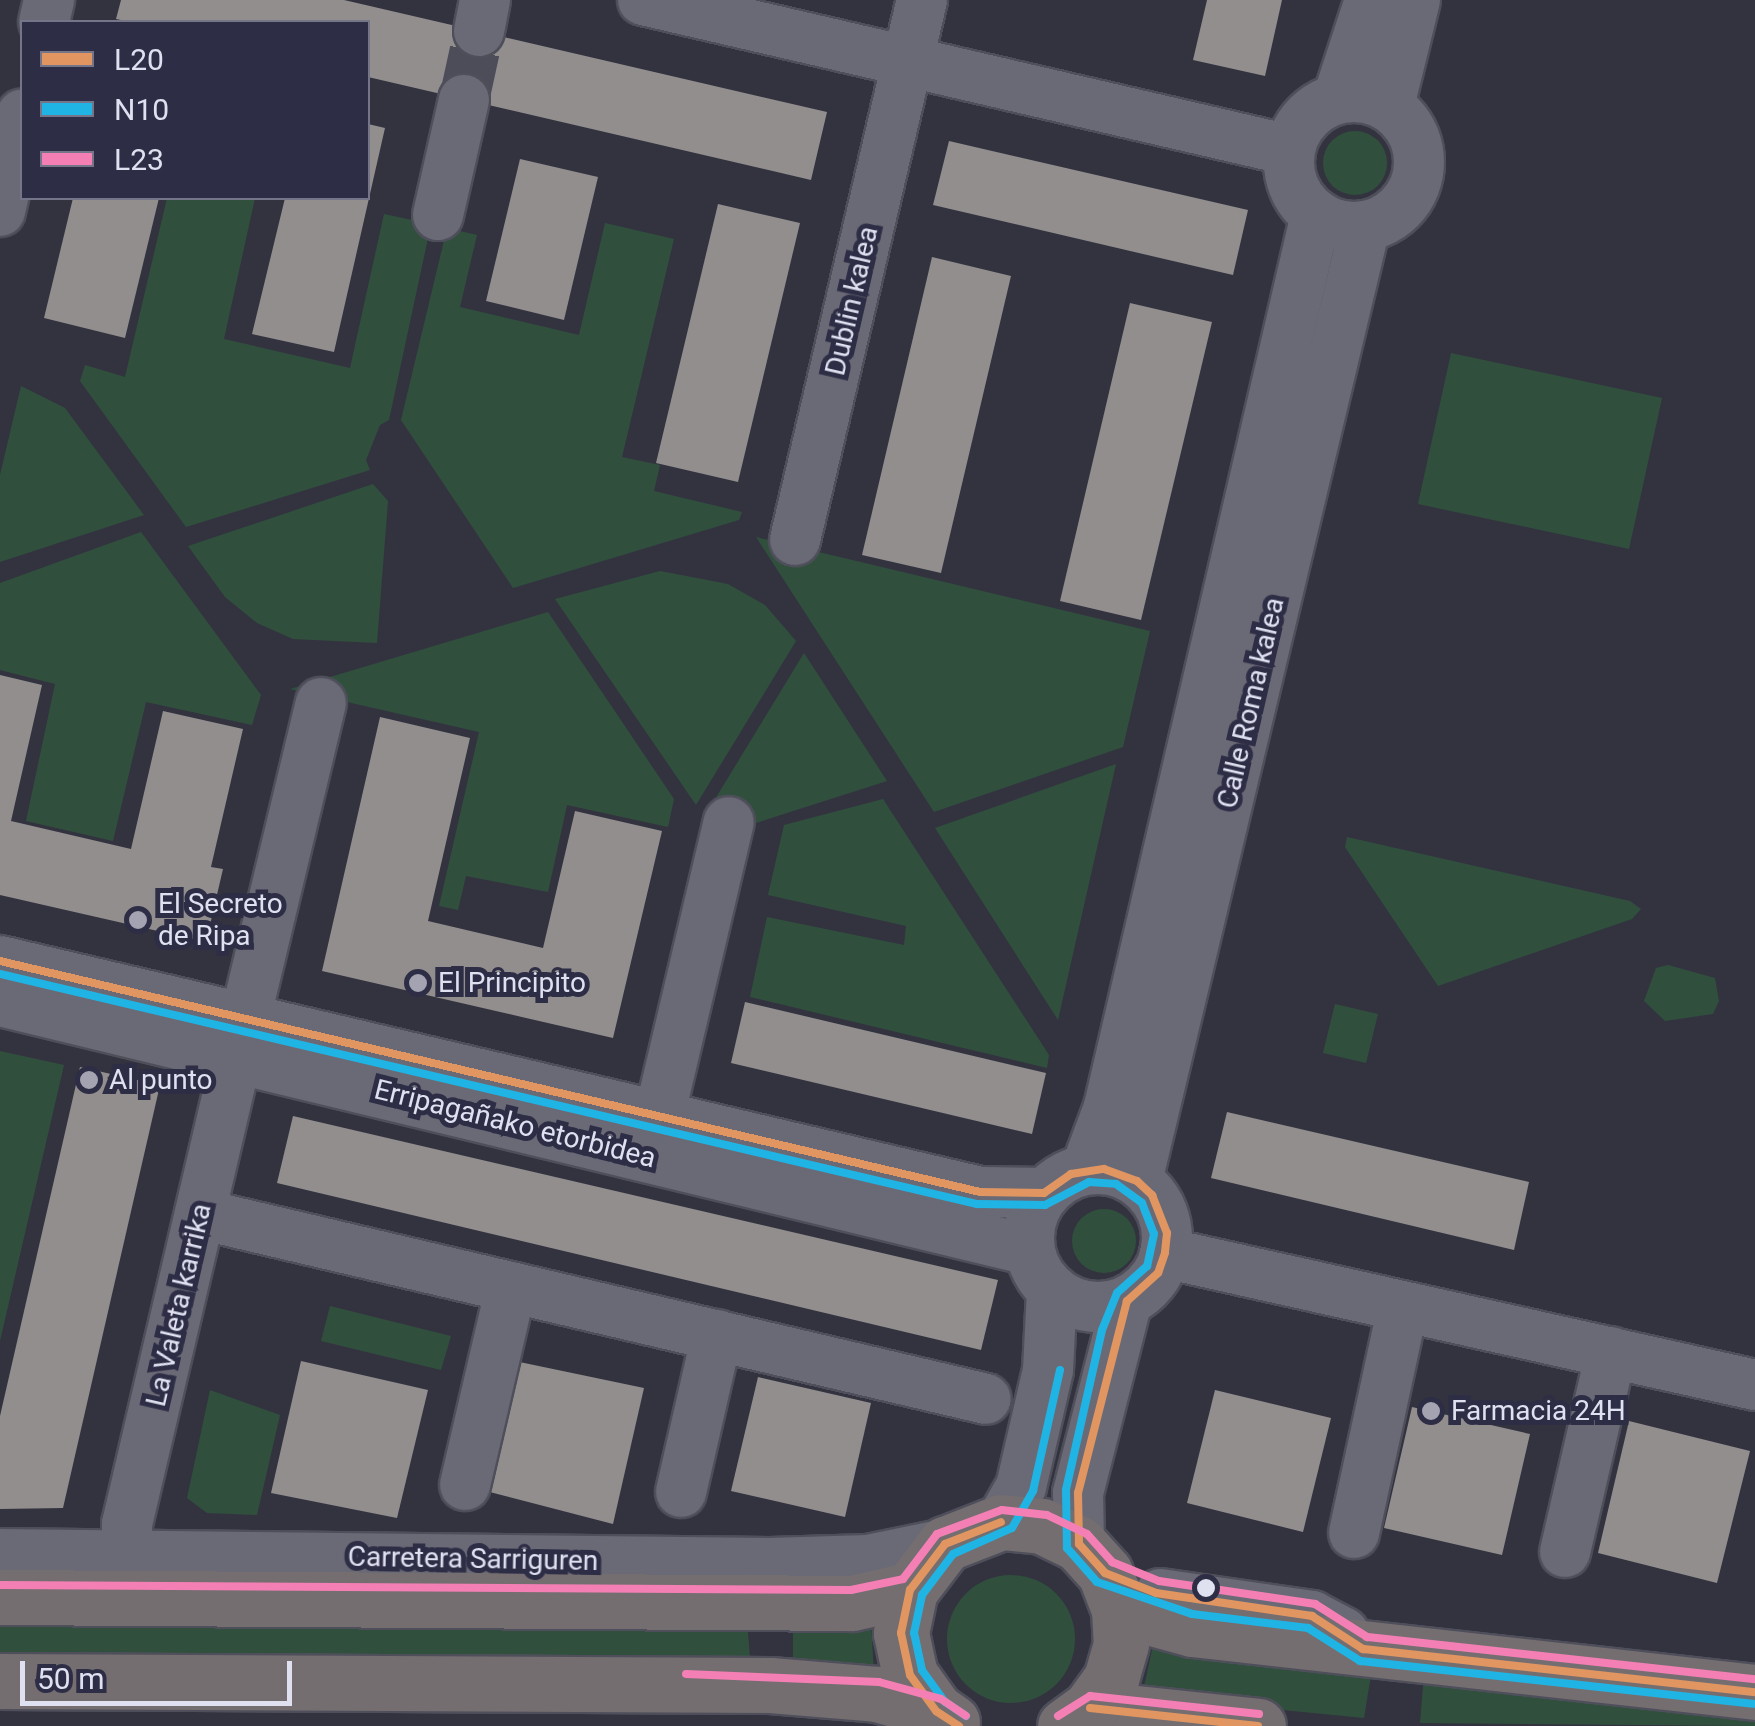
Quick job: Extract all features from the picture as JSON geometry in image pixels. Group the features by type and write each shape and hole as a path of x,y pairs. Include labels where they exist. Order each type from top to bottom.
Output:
{"highway":[{"path":"947,1719 910,1676 904,1647 910,1590 945,1544 1001,1522 1042,1526 1101,1575 1192,1628 1755,1692"},
{"path":"1078,1717 1111,1679 1121,1644 1101,1575"},
{"path":"0,1596 852,1603 910,1590"},
{"path":"1515,1665 1574,1652 1755,1668"},
{"path":"0,1682 770,1685 876,1694 947,1719"},
{"path":"1078,1717 1258,1726"}],"street":[{"path":"643,0 1289,150"},
{"name":"Dublin kalea","path":"796,540 922,0"},
{"path":"1338,98 1388,106 1413,136 1419,174 1408,198 1390,216 1365,226 1316,216 1299,198 1289,150 1298,126 1338,98 1370,0"},
{"path":"1388,106 1414,0"},
{"path":"438,215 464,100"},
{"path":"0,210 20,123"},
{"name":"Calle Roma kalea","path":"1065,1181 1109,1106 1316,216"},
{"name":"Calle Roma kalea","path":"1137,1181 1365,226"},
{"path":"241,1037 321,704"},
{"name":"Erripagañako etorbidea","path":"659,1117 729,822"},
{"name":"Erripagañako etorbidea","path":"0,961 241,1037 1040,1270"},
{"name":"Erripagañako etorbidea","path":"0,1001 241,1037 659,1117 980,1192 1065,1181"},
{"name":"La Valeta karrika","path":"126,1554 127,1524 241,1037"},
{"path":"1001,1522 1021,1487 1048,1370 1040,1270 1031,1220 1065,1181 1137,1181 1162,1212 1165,1253 1151,1281 1127,1301 1088,1306 1040,1270"},
{"path":"200,1214 986,1399"},
{"path":"1165,1253 1755,1384"},
{"path":"465,1484 511,1287"},
{"path":"1101,1575 1078,1493 1127,1301"},
{"path":"1354,1533 1403,1307"},
{"path":"681,1492 717,1336"},
{"path":"1565,1552 1611,1352"},
{"name":"Carretera Sarriguren","path":"0,1554 770,1563 868,1560 945,1544"}],"green space":[{"path":"1355,131 1378,140 1387,163 1378,186 1355,195 1332,186 1323,163 1332,140"},
{"path":"167,200 255,200 224,339 350,368 384,214 431,224 389,420 380,425 366,460 370,470 186,527 80,381 85,365 125,377"},
{"path":"605,223 674,239 622,457 660,465 654,491 742,512 739,520 513,588 401,420 447,228 477,235 460,307 579,335"},
{"path":"1451,353 1662,398 1629,549 1418,504"},
{"path":"21,386 65,408 144,515 0,562 0,475"},
{"path":"373,484 388,501 377,643 293,639 257,623 225,597 188,546"},
{"path":"141,532 261,695 252,725 146,702 113,841 26,821 55,684 0,670 0,583"},
{"path":"756,537 1150,631 1123,747 934,812"},
{"path":"660,571 728,584 765,605 796,641 696,805 555,599"},
{"path":"548,612 674,799 668,827 567,805 548,892 466,876 458,910 439,906 479,732 290,689"},
{"path":"804,653 887,781 756,823 709,809"},
{"path":"1116,764 1058,1020 935,828"},
{"path":"883,799 1049,1055 1047,1068 750,997 767,917 904,945 906,926 768,895 784,825"},
{"path":"1347,837 1630,901 1641,909 1632,919 1438,986 1345,847"},
{"path":"1668,965 1715,978 1719,1001 1713,1014 1665,1021 1644,1001 1656,968"},
{"path":"1335,1004 1378,1014 1366,1063 1323,1053"},
{"path":"0,1051 64,1065 0,1341"},
{"path":"1104,1209 1127,1218 1136,1241 1127,1264 1104,1273 1081,1264 1072,1241 1081,1218"},
{"path":"330,1306 451,1336 441,1370 321,1341"},
{"path":"210,1390 280,1415 257,1515 207,1513 187,1498"},
{"path":"1011,1575 1035,1580 1056,1594 1070,1615 1075,1639 1070,1663 1056,1684 1035,1698 1011,1703 987,1698 966,1684 952,1663 947,1639 952,1615 966,1594 987,1580"},
{"path":"0,1618 747,1620 751,1671 0,1665"},
{"path":"871,1622 874,1674 793,1672 793,1623"},
{"path":"1153,1645 1372,1669 1364,1718 1142,1696"},
{"path":"1424,1675 1755,1709 1755,1726 1420,1723"}],"building":[{"path":"121,0 344,0 827,112 811,180 370,77 370,20 116,19"},
{"path":"1207,0 1282,0 1265,76 1193,60"},
{"path":"370,124 385,128 370,194"},
{"path":"949,141 1248,210 1233,275 933,205"},
{"path":"520,159 598,177 564,320 486,301"},
{"path":"73,200 159,200 125,338 44,318"},
{"path":"285,200 369,200 334,352 252,334"},
{"path":"718,204 800,223 738,482 656,463"},
{"path":"932,257 1011,276 941,573 862,555"},
{"path":"1130,303 1212,322 1141,620 1060,601"},
{"path":"0,675 42,685 11,821 131,849 163,711 243,729 211,867 223,869 206,942 0,895"},
{"path":"380,717 470,738 428,921 543,948 575,811 662,831 613,1038 322,971"},
{"path":"745,1002 1046,1073 1032,1134 731,1063"},
{"path":"80,1067 160,1085 63,1508 0,1509 0,1416"},
{"path":"1227,1112 1529,1182 1514,1250 1211,1178"},
{"path":"293,1116 998,1280 981,1350 277,1183"},
{"path":"510,1360 644,1388 613,1524 482,1490"},
{"path":"301,1361 428,1390 397,1518 271,1493"},
{"path":"758,1377 871,1403 845,1517 731,1491"},
{"path":"1215,1390 1331,1418 1303,1532 1187,1503"},
{"path":"1412,1407 1530,1434 1502,1555 1384,1528"},
{"path":"1629,1421 1750,1451 1717,1583 1598,1553"}],"tunnel":[{"path":"464,100 479,31"}],"transit line":[{"name":"L20","path":"0,961 980,1192 1044,1193"},
{"name":"N10","path":"0,974 977,1204 1045,1205 1089,1182 1116,1184 1142,1203 1154,1234 1147,1266 1117,1293 1102,1330 1066,1490 1067,1548 1097,1582 1192,1614 1308,1628 1360,1661 1754,1704"},
{"name":"L20","path":"1044,1193 1071,1174 1104,1169 1137,1181 1152,1195 1167,1233 1165,1253 1158,1273 1127,1301"},
{"name":"L20","path":"1079,1544 1078,1493 1127,1301"},
{"name":"N10","path":"966,1716 945,1702 922,1670 914,1633 922,1595 953,1554 1012,1528 1033,1491 1060,1370"},
{"name":"L23","path":"0,1585 851,1590 903,1579 937,1534 1002,1510 1047,1515 1087,1534 1112,1562 1159,1581 1315,1604 1367,1637 1755,1679"},
{"name":"L20","path":"959,1726 936,1711 910,1675 901,1633 910,1590 945,1544 1001,1522"},
{"name":"L20","path":"1079,1544 1105,1573 1156,1593 1312,1616 1363,1649 1755,1692"},
{"name":"L23","path":"686,1674 879,1682 941,1699 966,1716"},
{"name":"L23","path":"1058,1716 1090,1696 1259,1714"},
{"name":"L20","path":"1090,1708 1258,1726"}],"place":[{"name":"El Secreto de Ripa","path":"138,920"},
{"name":"El Principito","path":"418,983"},
{"name":"Al punto","path":"89,1080"},
{"name":"Farmacia 24H","path":"1431,1411"}]}
